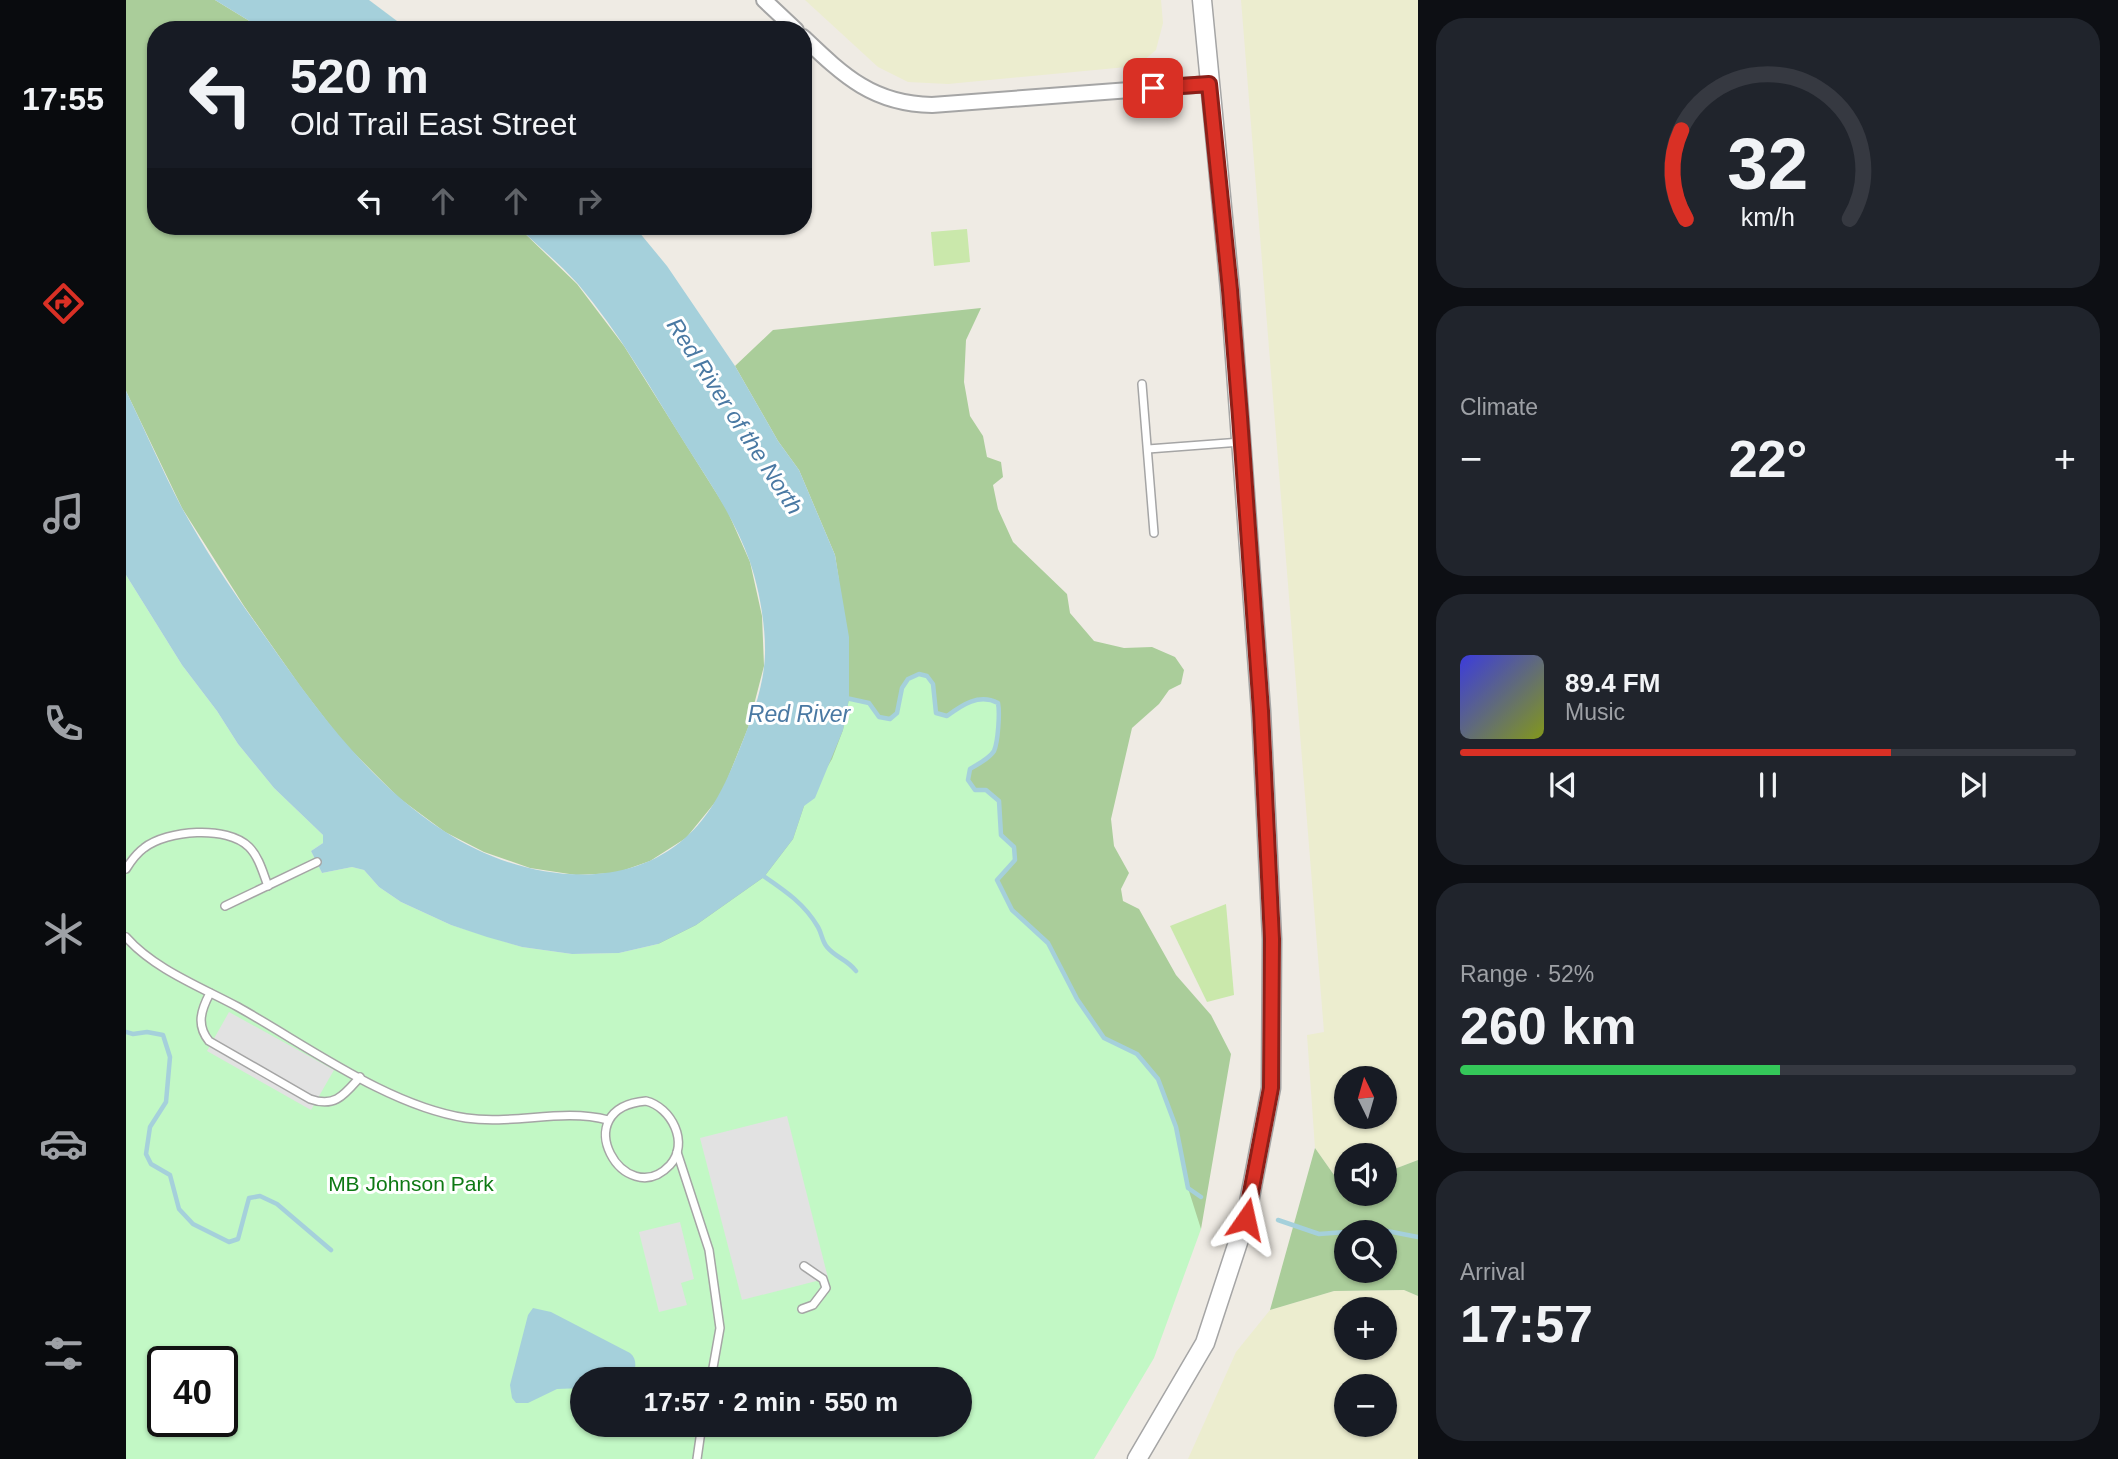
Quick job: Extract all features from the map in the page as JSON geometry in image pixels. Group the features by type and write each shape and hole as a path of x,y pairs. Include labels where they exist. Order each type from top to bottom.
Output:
{"street":[{"path":"764,0 786,21"},
{"path":"1136,1459 1205,1343 1246,1219 1271,1088 1272,925 1261,711 1230,290 1202,0"},
{"path":"812,45 869,91 906,104 932,105 1209,84"}],"lane":[{"path":"1142,384 1154,533"},
{"path":"1148,449 1241,442"},
{"path":"126,869 144,848 158,840 187,833 222,835 238,839 249,847 259,862 268,886"},
{"path":"225,906 317,862"},
{"path":"126,937 137,950 210,993 360,1077 419,1105 465,1118 509,1120 589,1115 608,1120"},
{"path":"210,993 201,1009 202,1032 209,1041 310,1099 323,1104 337,1100 360,1077"},
{"path":"677,1152 673,1163 653,1175 629,1173 611,1158 607,1147 608,1120 624,1106 646,1101 657,1104 672,1120 677,1152 709,1250 720,1328 713,1367"},
{"path":"802,1310 813,1305 825,1288 823,1279 804,1266"},
{"path":"697,1459 700,1437"}],"green space":[{"path":"126,0 215,0 249,21 147,21 147,235 526,235 577,284 624,346 727,510 750,562 762,616 764,666 748,728 721,795 686,838 650,861 616,873 576,875 530,868 484,852 445,832 399,798 342,741 300,686 244,606 182,508 126,391"},
{"path":"805,0 1161,0 1163,23 1156,50 1137,66 948,84 908,82 878,67"},
{"path":"1241,0 1418,0 1418,1160 1397,1168 1397,1143 1334,1143 1334,1175 1315,1148 1307,1035 1324,1032"},
{"path":"967,229 970,262 934,266 931,232"},
{"path":"981,308 966,340 964,382 970,416 983,436 987,457 1001,462 1003,477 993,485 998,509 1013,542 1067,594 1070,613 1094,641 1124,648 1152,647 1175,657 1184,670 1181,684 1169,690 1159,704 1132,728 1111,819 1114,846 1129,873 1121,889 1123,901 1139,909 1176,975 1211,1015 1231,1054 1201,1229 658,944 839,581 835,555 799,470 778,441 735,366 773,330"},
{"name":"MB Johnson Park","path":"126,575 182,665 238,744 274,788 323,835 323,843 311,851 322,873 352,867 364,870 379,887 401,902 451,925 522,947 572,954 619,953 658,944 696,925 764,877 793,839 804,806 832,759 843,730 849,699 869,703 879,717 890,719 897,713 902,688 908,679 919,674 927,676 933,684 936,712 946,716 964,704 977,700 998,703 997,741 994,751 970,769 968,780 975,790 986,790 999,801 1001,835 1014,847 1015,860 997,880 1012,910 1048,943 1077,999 1104,1038 1137,1054 1158,1079 1176,1127 1188,1188 1201,1229 1154,1358 1094,1459 126,1459"},
{"path":"1226,904 1234,995 1207,1002 1170,926"},
{"path":"1315,1148 1334,1175 1334,1206 1397,1206 1397,1168 1418,1160 1418,1296 1404,1290 1334,1291 1270,1310"},
{"path":"1404,1290 1418,1296 1418,1459 1188,1459 1236,1352 1270,1310 1334,1291"}],"shaded area":[{"path":"229,1012 334,1070 311,1110 207,1051"},
{"path":"787,1116 828,1278 742,1300 700,1138"},
{"path":"680,1222 694,1279 681,1283 687,1305 659,1312 639,1232"}],"water":[{"path":"215,0 369,0 397,21 249,21"},
{"name":"Red River","path":"527,235 641,235 667,266 735,366 778,441 799,470 835,555 849,637 849,699 843,730 815,798 804,806 793,839 764,877 696,925 658,944 619,953 572,954 522,947 451,925 401,902 379,887 364,870 352,867 322,873 311,851 323,843 323,835 274,788 238,744 182,665 126,575 126,391 167,479 212,559 307,695 369,769 392,791 417,812 471,847 501,860 533,869 566,874 598,874 629,868 659,857 685,838 704,818 724,784 744,738 763,677 765,642 760,600 744,546 720,500 621,341 593,302 556,261"},
{"path":"533,1308 551,1312 630,1353 634,1358 635,1367 570,1367 570,1388 557,1389 528,1403 516,1403 512,1398 510,1385 528,1315"}],"waterway":[{"path":"846,698 869,703 879,717 890,719 897,713 902,688 908,679 919,674 927,676 933,684 936,713 947,716 965,704 977,700 998,703 997,741 994,751 970,769 968,780 975,790 986,790 999,801 1001,835 1014,847 1015,860 997,880 1012,910 1048,943 1077,999 1104,1038 1137,1054 1158,1079 1176,1127 1188,1188 1201,1197"},
{"path":"762,875 800,904 818,927 827,947 856,971"},
{"path":"126,1032 163,1035 170,1057 166,1102 150,1127 146,1154 151,1164 170,1175 179,1209 193,1224 229,1242 238,1239 249,1198 260,1196 277,1204 331,1250"},
{"path":"1278,1220 1319,1234 1334,1233"},
{"path":"1397,1233 1418,1237"}],"route":[{"path":"1153,88 1209,84 1230,290 1261,711 1272,939 1271,1088 1246,1219"}],"water label":[{"name":"Red River of the North","path":"735,416"}]}
